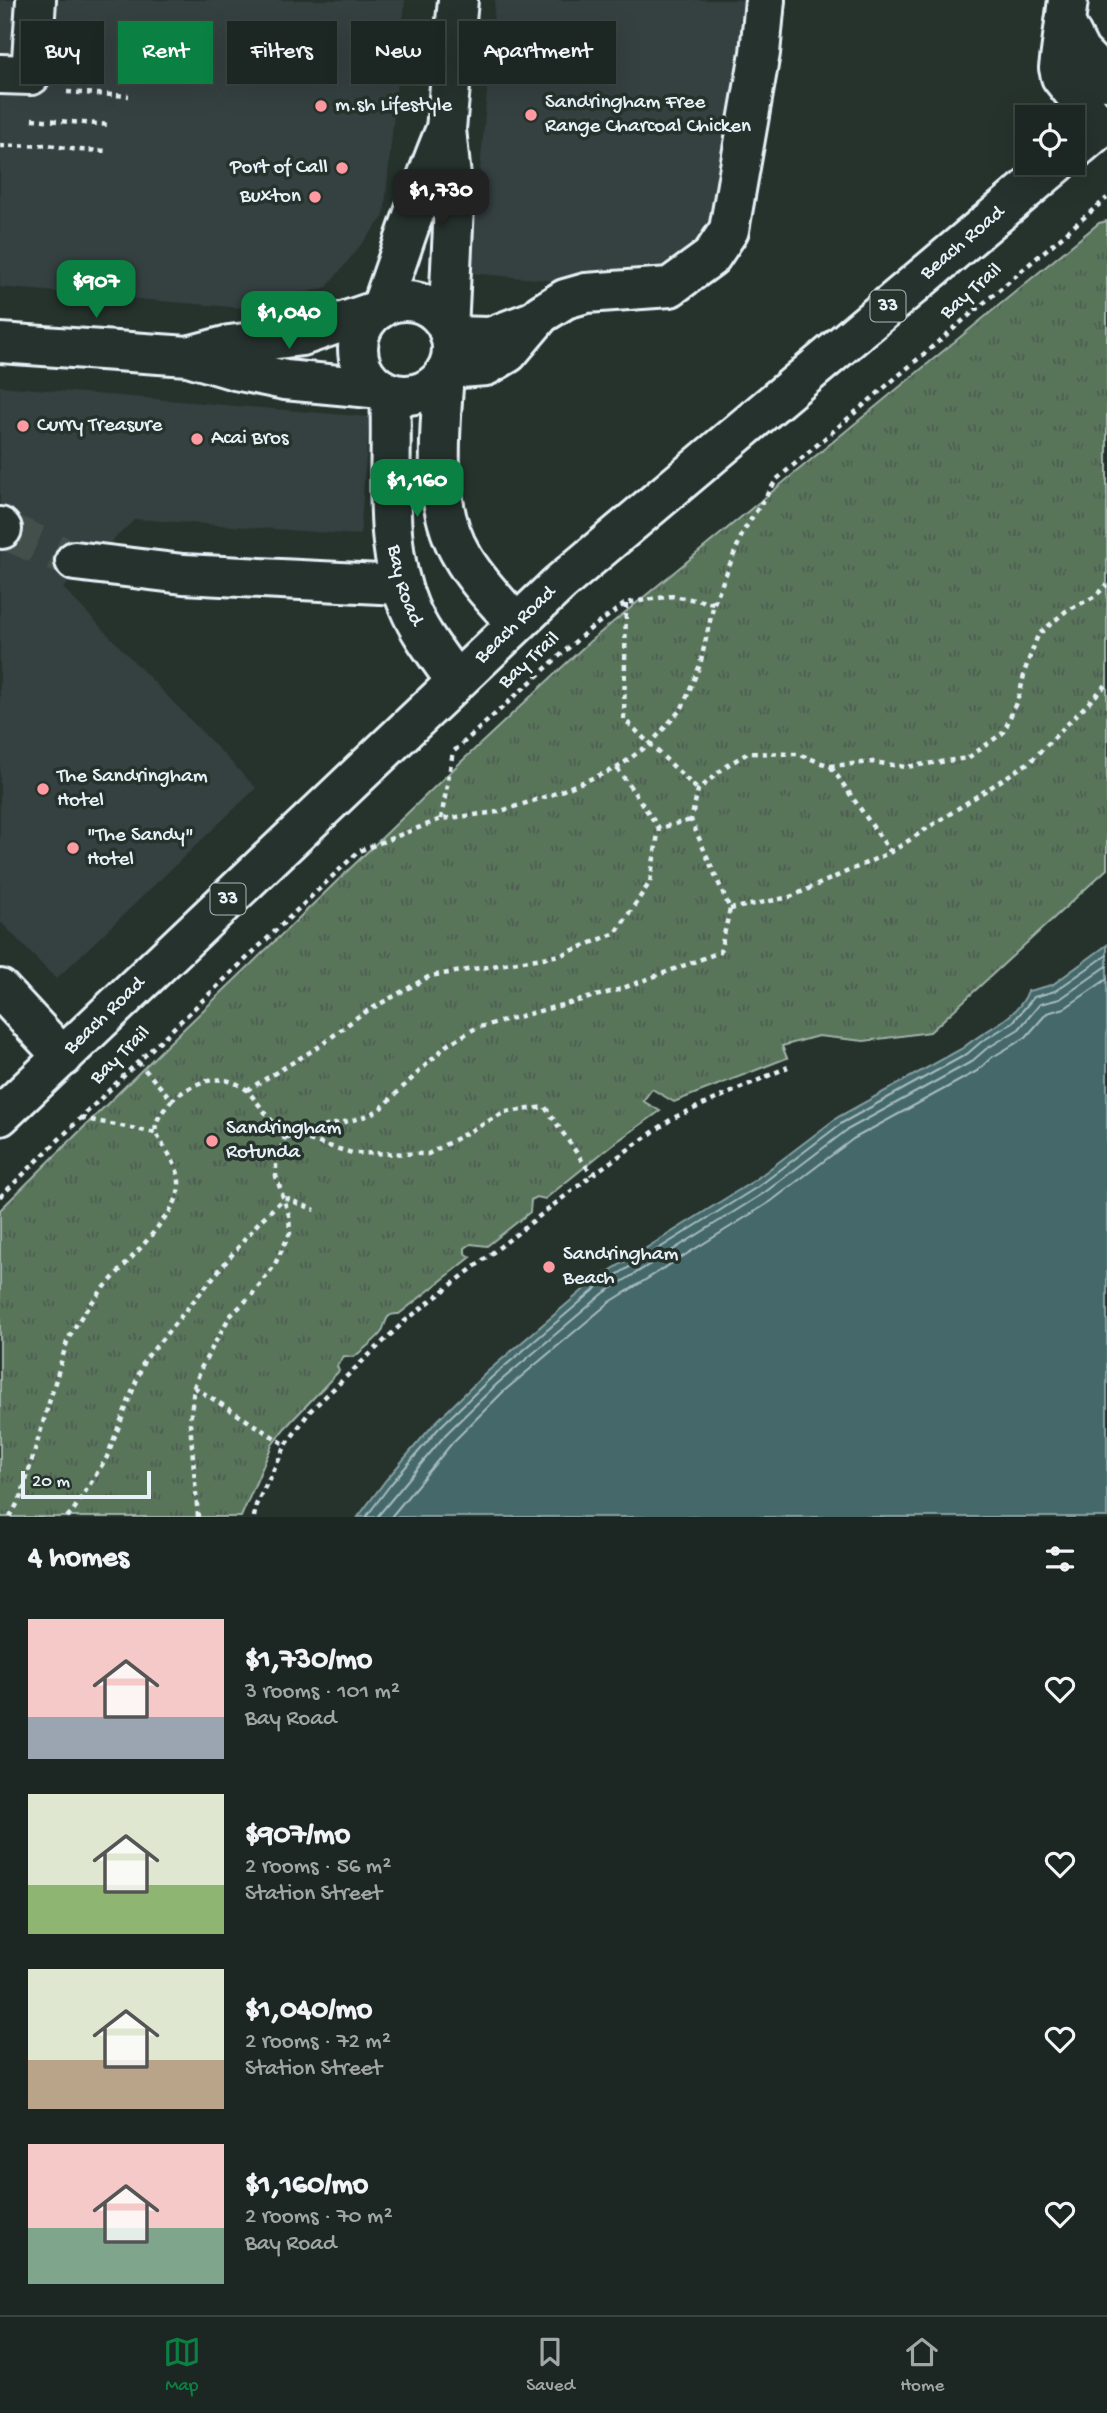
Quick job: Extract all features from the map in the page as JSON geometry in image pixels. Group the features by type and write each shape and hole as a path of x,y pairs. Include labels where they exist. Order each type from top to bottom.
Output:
{"main road":[{"path":"0,74 31,75 36,0"},
{"path":"458,0 446,129 454,206 440,466 448,520 461,555 516,624"},
{"path":"447,352 534,321 565,299 586,293 670,287 711,257 729,230 760,53 765,0"},
{"path":"1066,11 1080,52 1107,80"},
{"path":"1066,11 1059,68 1061,77 1093,133"},
{"path":"386,391 368,377 360,360 358,351 361,332 379,309 408,236 424,179 446,129"},
{"name":"Beach Road","path":"0,1116 455,680 560,583 1044,175"},
{"path":"0,343 188,356 235,370 285,380 416,394 432,387 447,352 438,315 416,302 398,302 295,338 229,345 188,356"},
{"name":"Bay Road","path":"386,391 393,535 400,585 414,620 455,680"},
{"path":"75,561 183,574 400,585"},
{"path":"0,989 63,1057"}],"path":[{"path":"28,119 111,125"},
{"path":"0,146 49,145 109,151"},
{"name":"Bay Trail","path":"0,1197 359,851 441,819 453,752 586,632 626,603 673,596 714,603 744,530 777,479 1107,198"},
{"path":"285,1137 298,1136 318,1128 366,1117 380,1109 447,1045 476,1028 618,990 720,952 730,909 691,820 698,790 726,765 748,753 798,754 830,766 873,762 905,766 968,758 1004,732 1020,693 1038,635 1066,611 1094,597 1107,585"},
{"path":"626,603 624,719 698,790"},
{"path":"441,819 498,812 551,795 617,768 651,743 682,708 700,665 714,603"},
{"path":"730,909 790,897 891,852 1031,761 1107,684"},
{"path":"830,766 891,852"},
{"path":"247,1090 320,1046 360,1015 429,976 561,955 616,933 650,883 659,828 617,768"},
{"path":"659,828 691,820"},
{"path":"138,1062 172,1100"},
{"path":"254,1517 256,1505 286,1445 310,1411 405,1321 592,1175 673,1118 788,1067"},
{"path":"10,1517 21,1497 67,1342 77,1321 89,1304 136,1256 177,1198 180,1181 176,1166 156,1133 161,1114 172,1100 199,1082 229,1081 247,1090 285,1137"},
{"path":"298,1136 352,1153 428,1154 505,1111 545,1107 592,1175"},
{"path":"80,1118 156,1133"},
{"path":"198,1517 190,1423 194,1387 202,1366 230,1317 252,1295 274,1266 290,1233 289,1215 276,1176 276,1163 285,1137"},
{"path":"284,1198 315,1210"},
{"path":"67,1517 107,1457 144,1361 259,1222 284,1198"},
{"path":"194,1387 286,1445"}],"shaded area":[{"path":"0,0 405,0 403,21 351,21 351,84 397,84 384,216 327,287 243,308 0,287"},
{"path":"495,0 758,0 725,221 665,282 592,284 471,273 488,84 616,84 616,21 493,21"},
{"path":"0,386 369,417 360,535 135,519 63,588 256,788 56,979 0,921"}],"green space":[{"path":"1107,221 1107,869 930,1032 864,1041 818,1036 782,1046 787,1058 674,1102 652,1089 643,1101 660,1111 612,1145 545,1199 537,1197 531,1200 530,1212 487,1246 471,1244 465,1248 465,1253 471,1257 399,1314 388,1317 381,1333 354,1357 344,1356 337,1366 339,1371 272,1445 241,1517 0,1517 0,1210 446,776 589,642 1099,223"}],"water":[{"path":"1107,945 1107,1517 358,1517 434,1424 487,1372 595,1280 755,1180 838,1117 963,1048 1008,1017 1023,1001 1028,991 1052,985"}],"tunnel":[{"path":"2,529 75,561"}],"place":[{"name":"m.sh Lifestyle","path":"321,106"},
{"name":"Sandringham Free Range Charcoal Chicken","path":"531,115"},
{"name":"Port of Call","path":"342,168"},
{"name":"Buxton","path":"315,197"},
{"name":"Curry Treasure","path":"23,426"},
{"name":"Acai Bros","path":"197,439"},
{"name":"The Sandringham Hotel","path":"43,789"},
{"name":"\"The Sandy\" Hotel","path":"73,848"},
{"name":"Sandringham Rotunda","path":"212,1141"},
{"name":"Sandringham Beach","path":"549,1267"}]}
